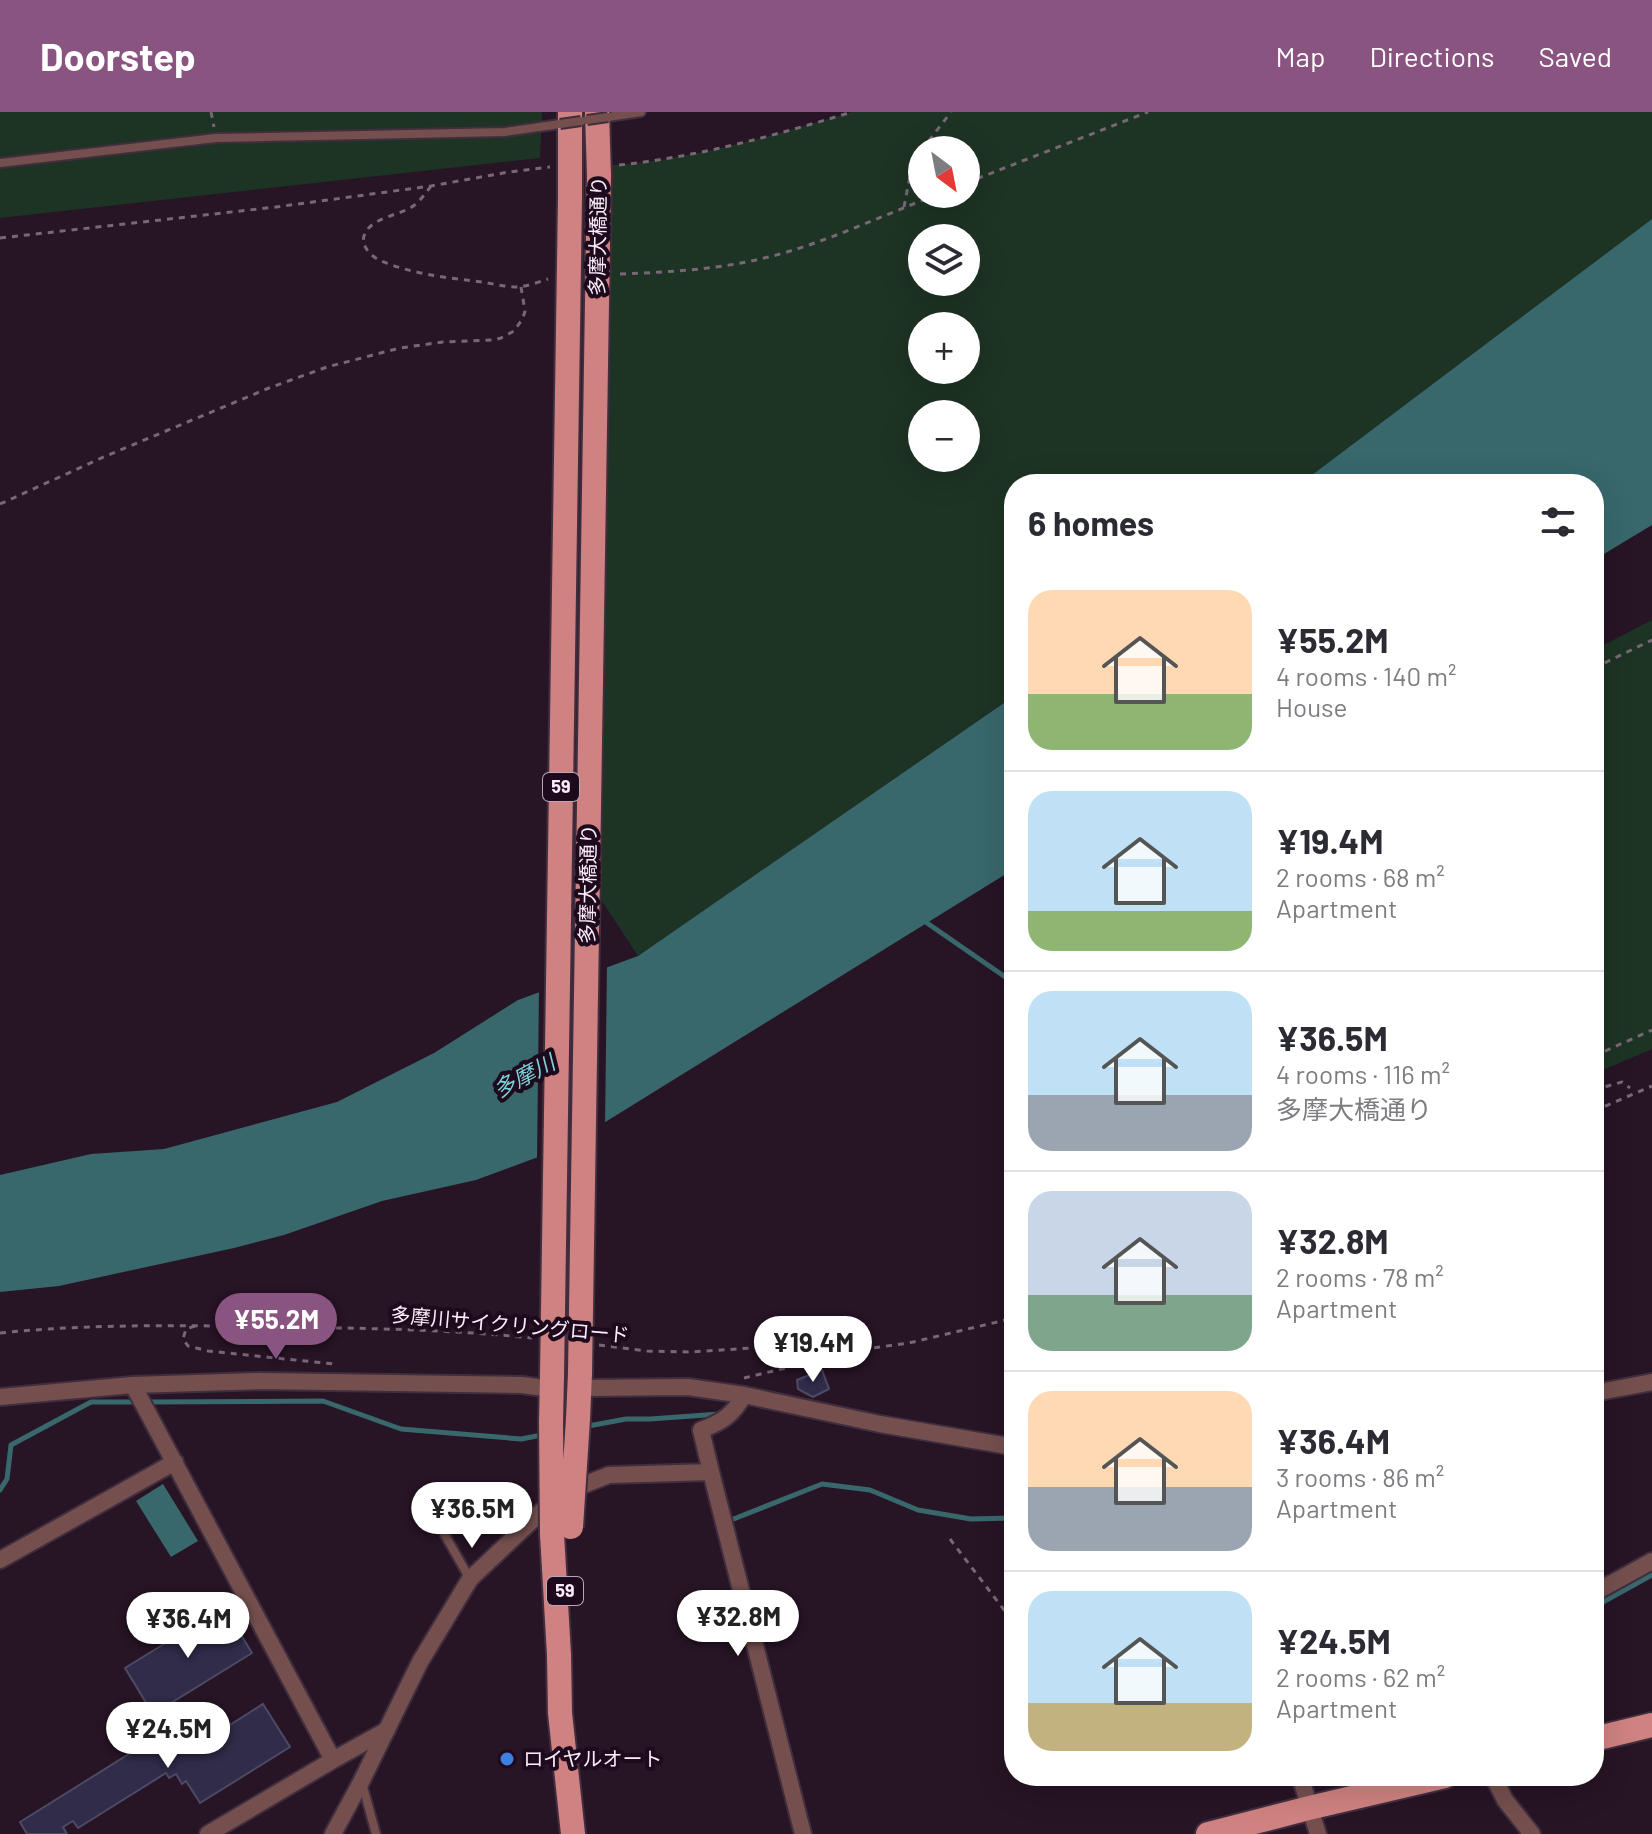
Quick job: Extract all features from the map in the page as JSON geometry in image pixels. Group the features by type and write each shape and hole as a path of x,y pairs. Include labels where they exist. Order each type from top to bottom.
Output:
{"main road":[{"name":"多摩大橋通り","path":"573,1834 560,1713 561,1530 551,1423 570,168 584,118"},
{"name":"多摩大橋通り","path":"561,1530 578,1419 580,1380 599,171 584,118"},
{"path":"1604,1737 1652,1725"},
{"path":"1208,1834 1402,1786"}],"street":[{"path":"580,1380 741,1393 880,1424 1004,1445"},
{"path":"0,1397 260,1381 522,1385 552,1382"},
{"path":"1604,1391 1652,1382"},
{"path":"136,1389 333,1760"},
{"path":"741,1393 721,1422 701,1430 803,1834"},
{"path":"0,1560 175,1462"},
{"path":"333,1834 420,1662 470,1579 560,1494 609,1475 711,1472"},
{"path":"1604,1587 1652,1561"},
{"path":"208,1834 387,1730"},
{"path":"1303,1786 1318,1834"},
{"path":"1498,1786 1532,1834"}],"lane":[{"path":"0,163 216,138 505,132 641,112"},
{"path":"425,1500 470,1579"},
{"path":"361,1782 376,1834"}],"path":[{"path":"211,112 213,121"},
{"path":"599,171 690,155 852,112"},
{"path":"904,207 917,156 951,112"},
{"path":"980,178 1148,112"},
{"path":"0,238 247,211 431,186 541,167 570,168"},
{"path":"431,186 416,204 374,224 365,234 365,247 376,259 444,277 521,287 548,279"},
{"path":"620,274 684,271 758,260 908,206"},
{"path":"0,504 106,456 327,367 400,348 501,338 514,331 523,318 525,311 521,287"},
{"path":"1604,663 1652,640"},
{"path":"1604,1052 1652,1030"},
{"path":"1604,1087 1622,1082 1630,1088"},
{"path":"1604,1107 1652,1086"},
{"name":"多摩川サイクリングロード","path":"587,1344 691,1352 797,1345 865,1349 909,1343 1004,1320"},
{"path":"199,1325 186,1329 183,1339 188,1346 208,1351 333,1364"},
{"name":"多摩川サイクリングロード","path":"0,1333 199,1325 403,1329 542,1339"},
{"path":"741,1393 865,1349"},
{"path":"950,1539 1004,1610"}],"shaded area":[{"path":"0,112 542,112 540,158 0,218"},
{"path":"852,112 1652,112 1652,219 1313,474 1004,474 1004,703 638,956 588,880 599,166 695,153 759,139"},
{"path":"1652,620 1652,1049 1604,1070 1604,645"}],"water":[{"path":"1652,219 1652,525 1604,554 1604,474 1313,474"},
{"name":"多摩川","path":"1004,703 1004,875 565,1147 476,1180 382,1201 284,1235 234,1248 59,1286 0,1292 0,1175 91,1154 164,1149 337,1102 434,1053 518,1000 638,956"},
{"path":"163,1484 198,1541 171,1557 136,1501"}],"pier":[{"path":"607,963 605,1127 567,1150 537,1162 539,988"}],"building":[{"path":"822,1370 829,1389 813,1397 798,1389 797,1380"},
{"path":"224,1607 252,1653 153,1714 125,1668"},
{"path":"263,1704 290,1747 200,1803 186,1781 182,1784 176,1774 169,1778 166,1773 78,1828 73,1821 63,1827 67,1834 27,1834 20,1822 177,1724 192,1749"}],"waterway":[{"path":"927,923 1004,976"},
{"path":"146,1402 323,1401 401,1429 521,1439 542,1435"},
{"path":"0,1490 7,1479 11,1445 91,1402 136,1402"},
{"path":"583,1427 626,1419 720,1414"},
{"path":"731,1520 822,1484 870,1490 918,1510 971,1519 1004,1518"},
{"path":"1604,1601 1652,1575"}],"place":[{"name":"ロイヤルオート","path":"507,1759"}]}
